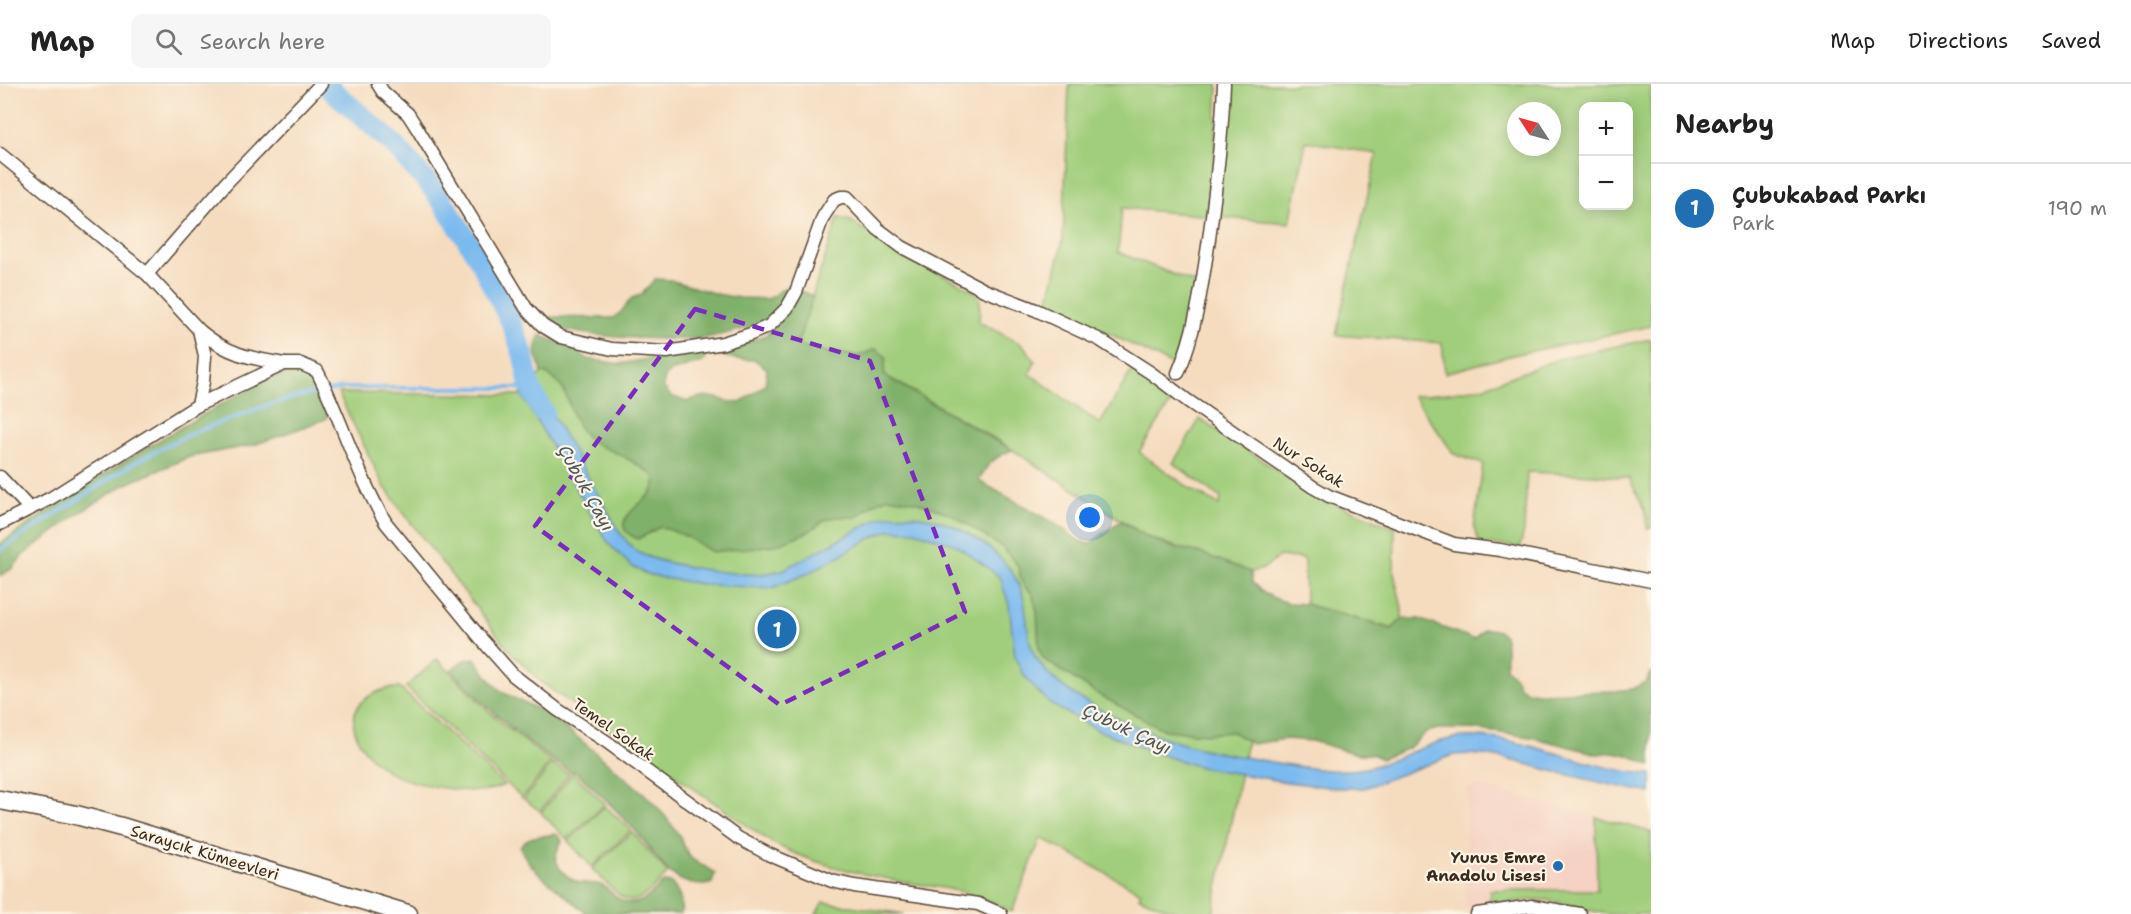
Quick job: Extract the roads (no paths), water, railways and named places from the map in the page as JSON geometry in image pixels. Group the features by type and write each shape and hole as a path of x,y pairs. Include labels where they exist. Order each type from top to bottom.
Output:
{"main road":[{"name":"Saraycık Kümeevleri","path":"0,800 76,815 125,828 408,914"}],"street":[{"name":"Nur Sokak","path":"378,84 383,92 408,114 526,308 543,326 561,337 612,349 667,352 723,343 769,326 779,318 796,292 823,217 834,200 847,197 878,229 902,247 984,290 1036,310 1100,340 1151,373 1313,488 1329,496 1454,544 1500,550 1651,581"},
{"path":"1178,373 1201,297 1218,170 1224,84"},
{"path":"147,274 227,182 317,88"},
{"path":"0,154 147,274 199,330 215,343 235,354 284,364"},
{"path":"198,405 205,356 199,330"},
{"path":"0,524 51,498 198,405 284,364"},
{"name":"Temel Sokak","path":"284,364 308,365 317,371 334,405 372,498 386,523 500,661 530,689 607,742 724,829 770,855 832,881 978,904 1001,914"},
{"path":"0,477 30,509"},
{"path":"1477,914 1532,906 1580,914"}],"water":[{"path":"535,384 620,533 636,551 645,556 705,570 765,574 783,570 881,517 901,514 922,516 964,531 983,543 1013,574 1024,599 1033,652 1050,675 1087,703 1162,737 1223,754 1330,770 1354,770 1379,765 1429,745 1455,738 1491,738 1536,747 1605,767 1651,774 1651,793 1502,758 1465,754 1453,755 1364,788 1337,788 1200,767 1156,753 1100,731 1052,705 1023,674 1015,657 1009,605 1000,577 956,545 915,531 890,530 809,573 772,588 709,585 644,573 631,566 609,544 521,394"}],"waterway":[{"name":"Çubuk Çayı","path":"325,84 390,141 429,184 446,207 478,257 512,324 523,354 530,388 544,413"},
{"path":"0,550 134,463 169,444 197,431 271,404 344,388 530,388"}],"place":[{"name":"Çubukabad Parkı","path":"777,629"},
{"name":"Yunus Emre Anadolu Lisesi","path":"1558,866"}]}
